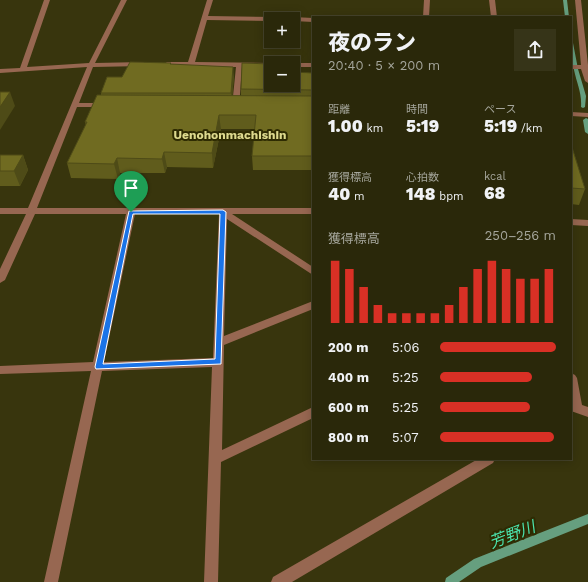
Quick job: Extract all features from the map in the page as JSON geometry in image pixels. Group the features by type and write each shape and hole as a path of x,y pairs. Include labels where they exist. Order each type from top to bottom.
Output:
{"street":[{"path":"23,69 47,0"},
{"path":"0,280 31,212 92,64 124,0"},
{"path":"191,64 210,0"},
{"path":"426,16 427,0"},
{"path":"492,0 494,16"},
{"path":"578,0 580,26 588,81"},
{"path":"205,18 264,19"},
{"path":"300,19 312,20"},
{"path":"580,26 588,25"},
{"path":"0,72 92,64 153,64"},
{"path":"160,64 264,65"},
{"path":"236,106 239,65"},
{"path":"300,65 312,65"},
{"path":"572,67 586,67"},
{"path":"75,105 113,105"},
{"path":"572,114 588,114"},
{"path":"0,211 312,211"},
{"path":"50,582 131,212"},
{"path":"223,212 312,271"},
{"path":"211,582 218,362 220,342 223,212"},
{"path":"572,222 588,223"},
{"path":"220,342 312,305"},
{"path":"0,370 218,362"},
{"path":"572,383 577,409"},
{"path":"215,458 312,412"},
{"path":"278,582 487,460"}],"building":[{"path":"130,62 233,67 231,93 101,93 107,77 122,77"},
{"path":"242,63 264,64 264,89 241,89"},
{"path":"300,72 312,73 312,90 300,90"},
{"path":"0,92 10,92 0,107"},
{"path":"97,95 312,96 312,156 252,156 256,115 219,115 212,153 164,152 162,159 117,158 114,164 67,163 87,122 85,122"},
{"path":"572,147 585,189 572,188"},
{"path":"0,155 23,155 14,171 0,171"}],"waterway":[{"name":"芳野川","path":"565,0 567,16"},
{"name":"芳野川","path":"572,48 584,96 583,107"},
{"name":"芳野川","path":"586,120 588,132"},
{"name":"芳野川","path":"450,582 478,563 588,519"}],"district":[{"name":"Uenohonmachishin","path":"230,135"}],"route":[{"path":"131,212 223,212 220,342 218,362 98,367 131,212"}]}
